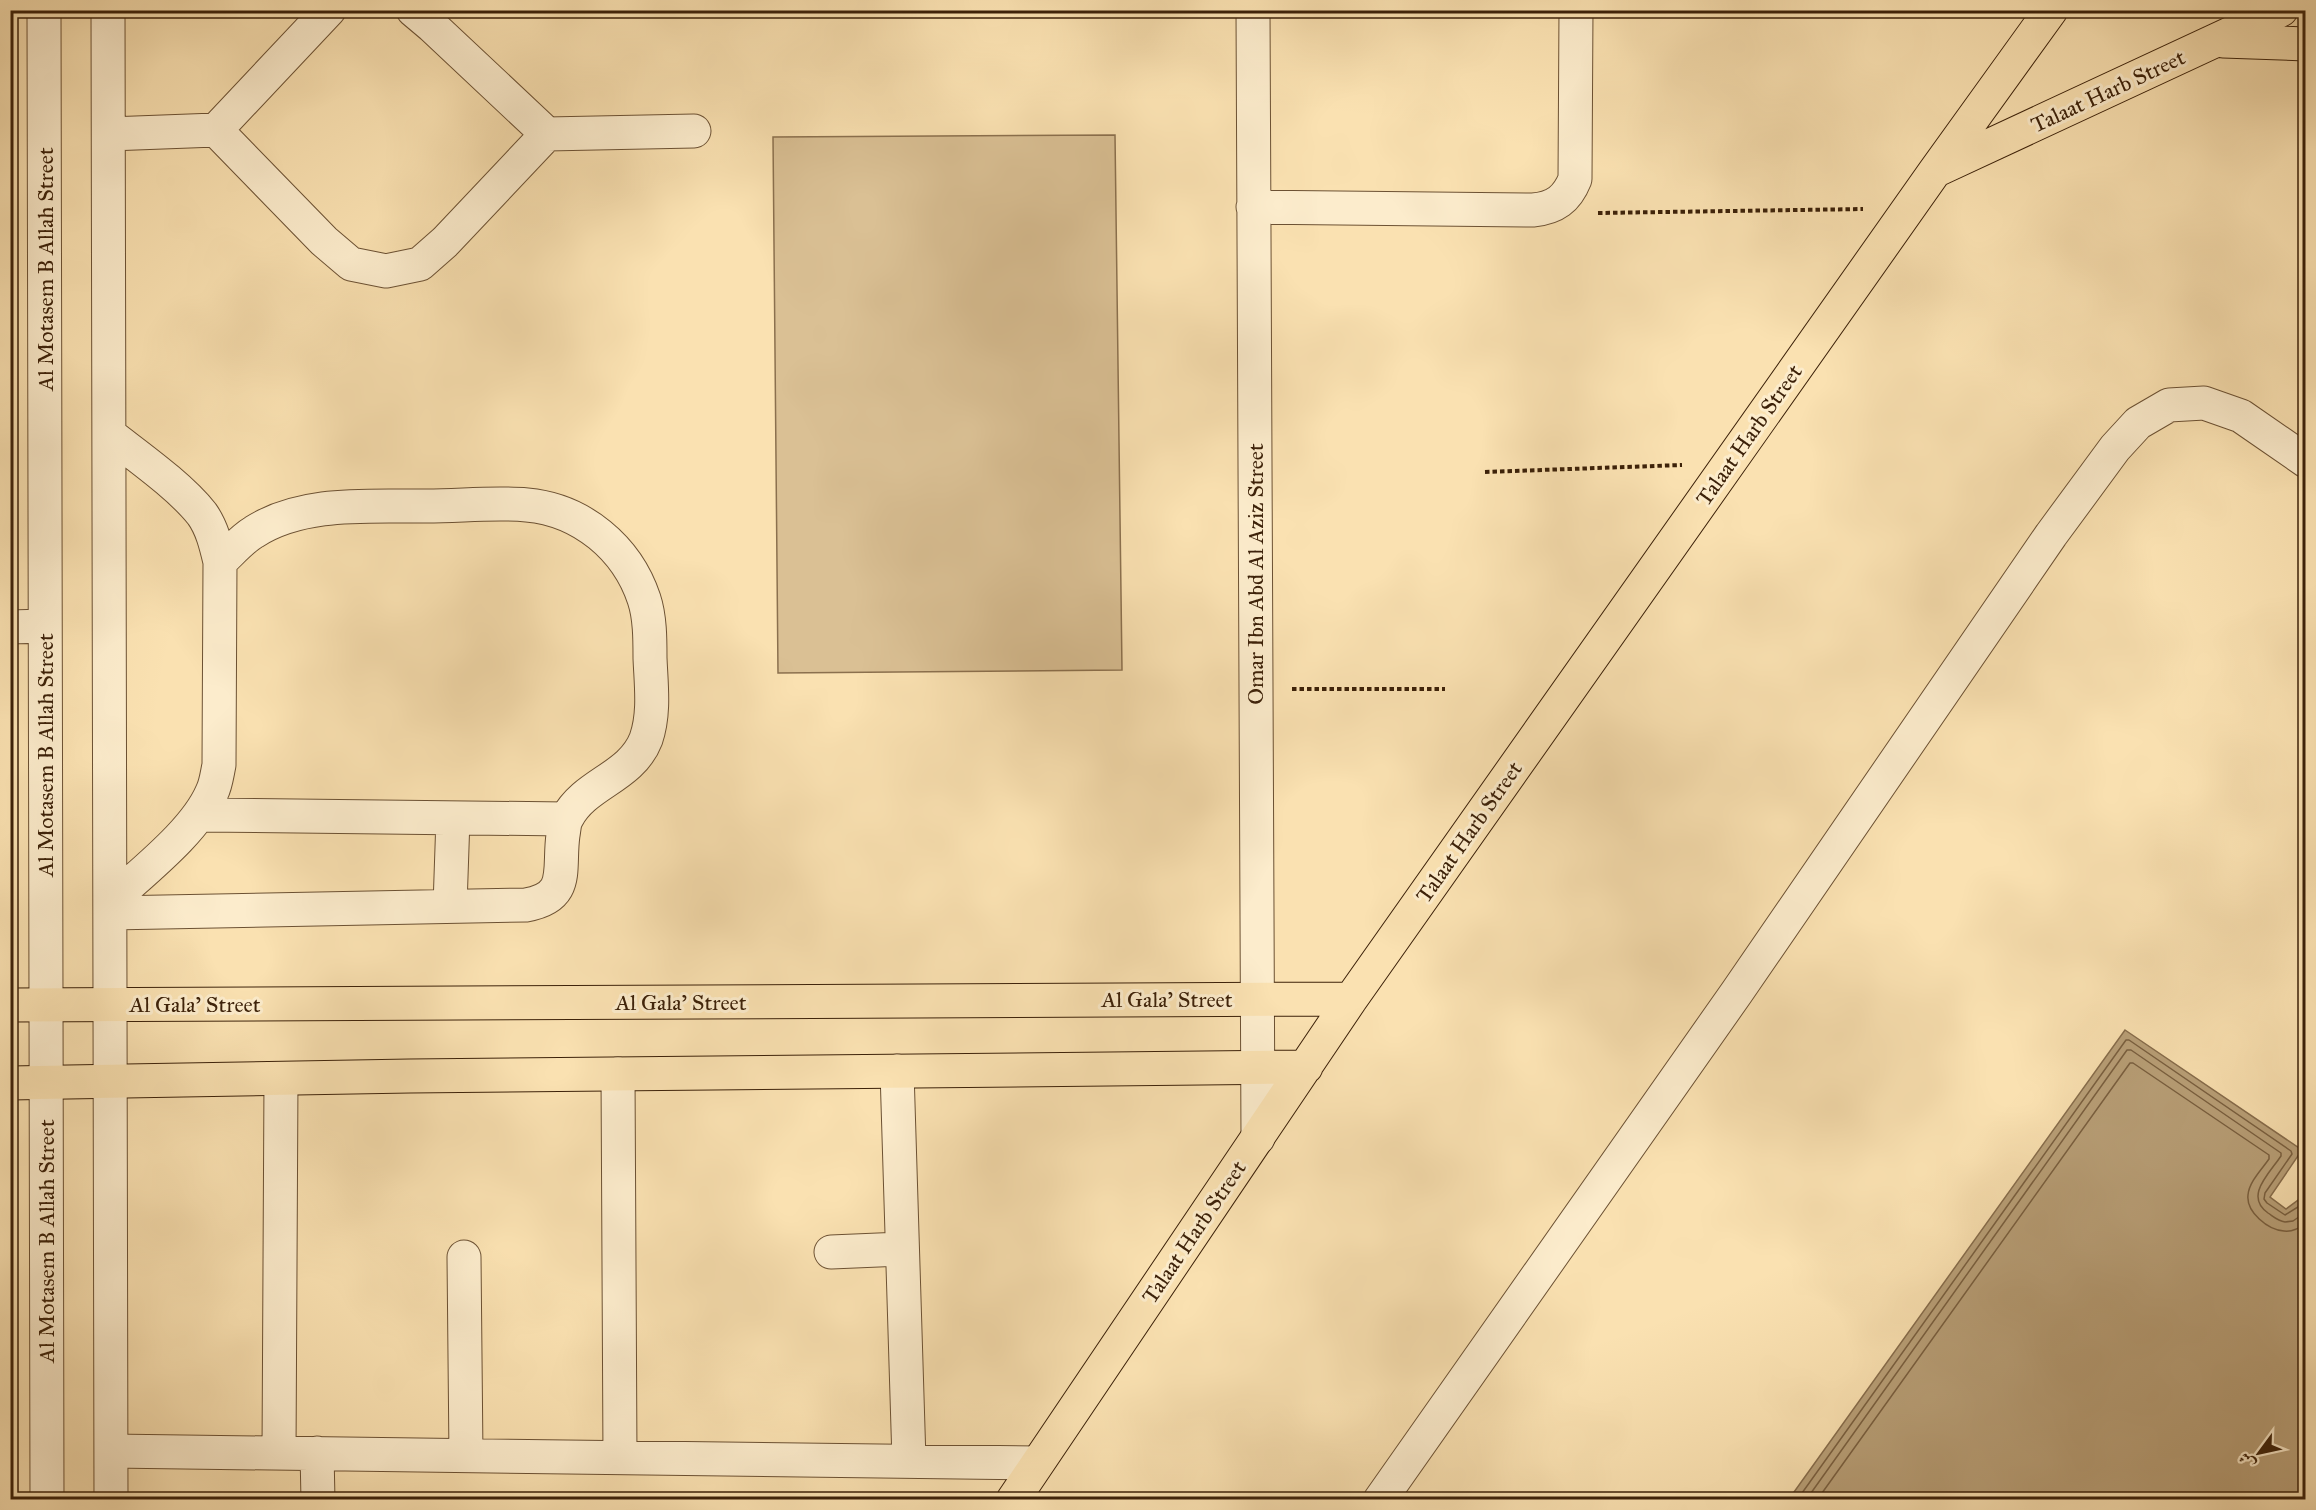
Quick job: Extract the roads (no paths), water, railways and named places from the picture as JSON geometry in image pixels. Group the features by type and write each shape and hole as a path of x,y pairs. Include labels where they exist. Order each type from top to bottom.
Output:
{"main road":[{"name":"Talaat Harb Street","path":"1012,1500 1352,999 1935,171 2051,10"},
{"name":"Talaat Harb Street","path":"1935,171 2281,10"},
{"path":"2218,41 2306,44"},
{"name":"Al Gala' Street","path":"10,1005 1352,999"},
{"path":"10,1083 1306,1067"}],"street":[{"name":"Al Motasem B Allah Street","path":"44,10 47,1500"},
{"path":"108,10 111,1500"},
{"path":"109,134 216,130 329,10"},
{"path":"413,10 547,134 694,131"},
{"name":"Omar Ibn Abd Al Aziz Street","path":"1253,10 1258,1138"},
{"path":"1253,207 1533,210 1555,205 1565,198 1575,179 1576,10"},
{"path":"216,130 324,241 351,264 386,271 420,264 445,242 547,134"},
{"path":"1380,1500 1737,993 2051,535 2115,448 2139,423 2169,405 2204,404 2241,416 2306,460"},
{"path":"109,434 152,468 202,514 214,536 220,562 219,765 213,791 200,815 110,908"},
{"path":"110,908 526,905 543,902 555,891 562,876 561,850 566,819 585,795 632,762 645,740 651,715 650,640 645,600 628,564 601,534 567,514 528,505 341,507 296,514 254,532 220,562"},
{"path":"10,627 45,627"},
{"path":"200,815 566,819"},
{"path":"450,906 453,818"},
{"path":"897,1071 909,1461"},
{"path":"618,1074 620,1457"},
{"path":"279,1453 281,1079"},
{"path":"831,1251 902,1249"},
{"path":"464,1257 466,1455"},
{"path":"111,1451 1037,1464"},
{"path":"317,1453 318,1500"}],"water":[{"path":"2125,1030 2302,1150 2270,1197 2286,1209 2305,1195 2305,1499 1789,1499"}]}
